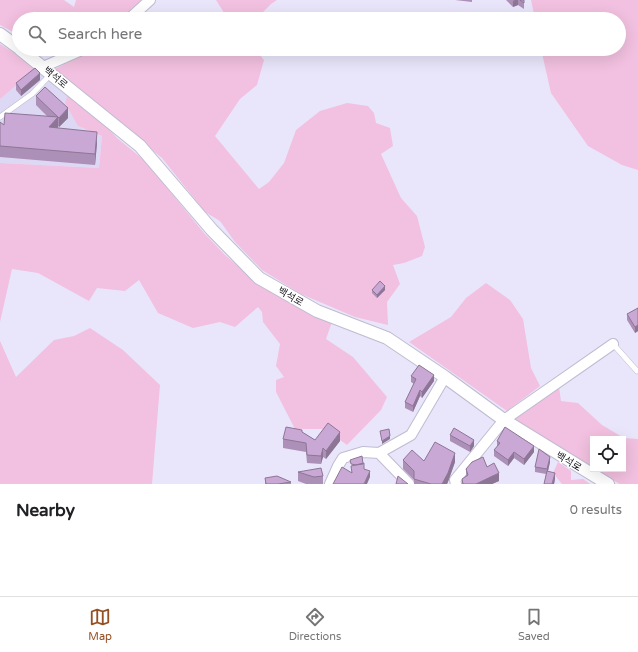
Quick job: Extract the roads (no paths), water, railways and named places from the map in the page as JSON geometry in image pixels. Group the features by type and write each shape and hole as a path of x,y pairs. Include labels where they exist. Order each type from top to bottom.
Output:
{"street":[{"path":"136,12 150,0"},
{"name":"백석로","path":"0,34 12,43"},
{"name":"백석로","path":"28,56 140,146 212,230 259,278 317,311 387,338 445,377 504,420 608,484"},
{"path":"47,70 72,56"},
{"path":"456,484 455,480 504,420 613,344"},
{"path":"330,484 343,458 363,452 379,453 412,435 445,377"},
{"path":"379,453 409,484"}],"lane":[{"path":"0,117 32,94 47,70"},
{"path":"613,344 637,371"}]}
